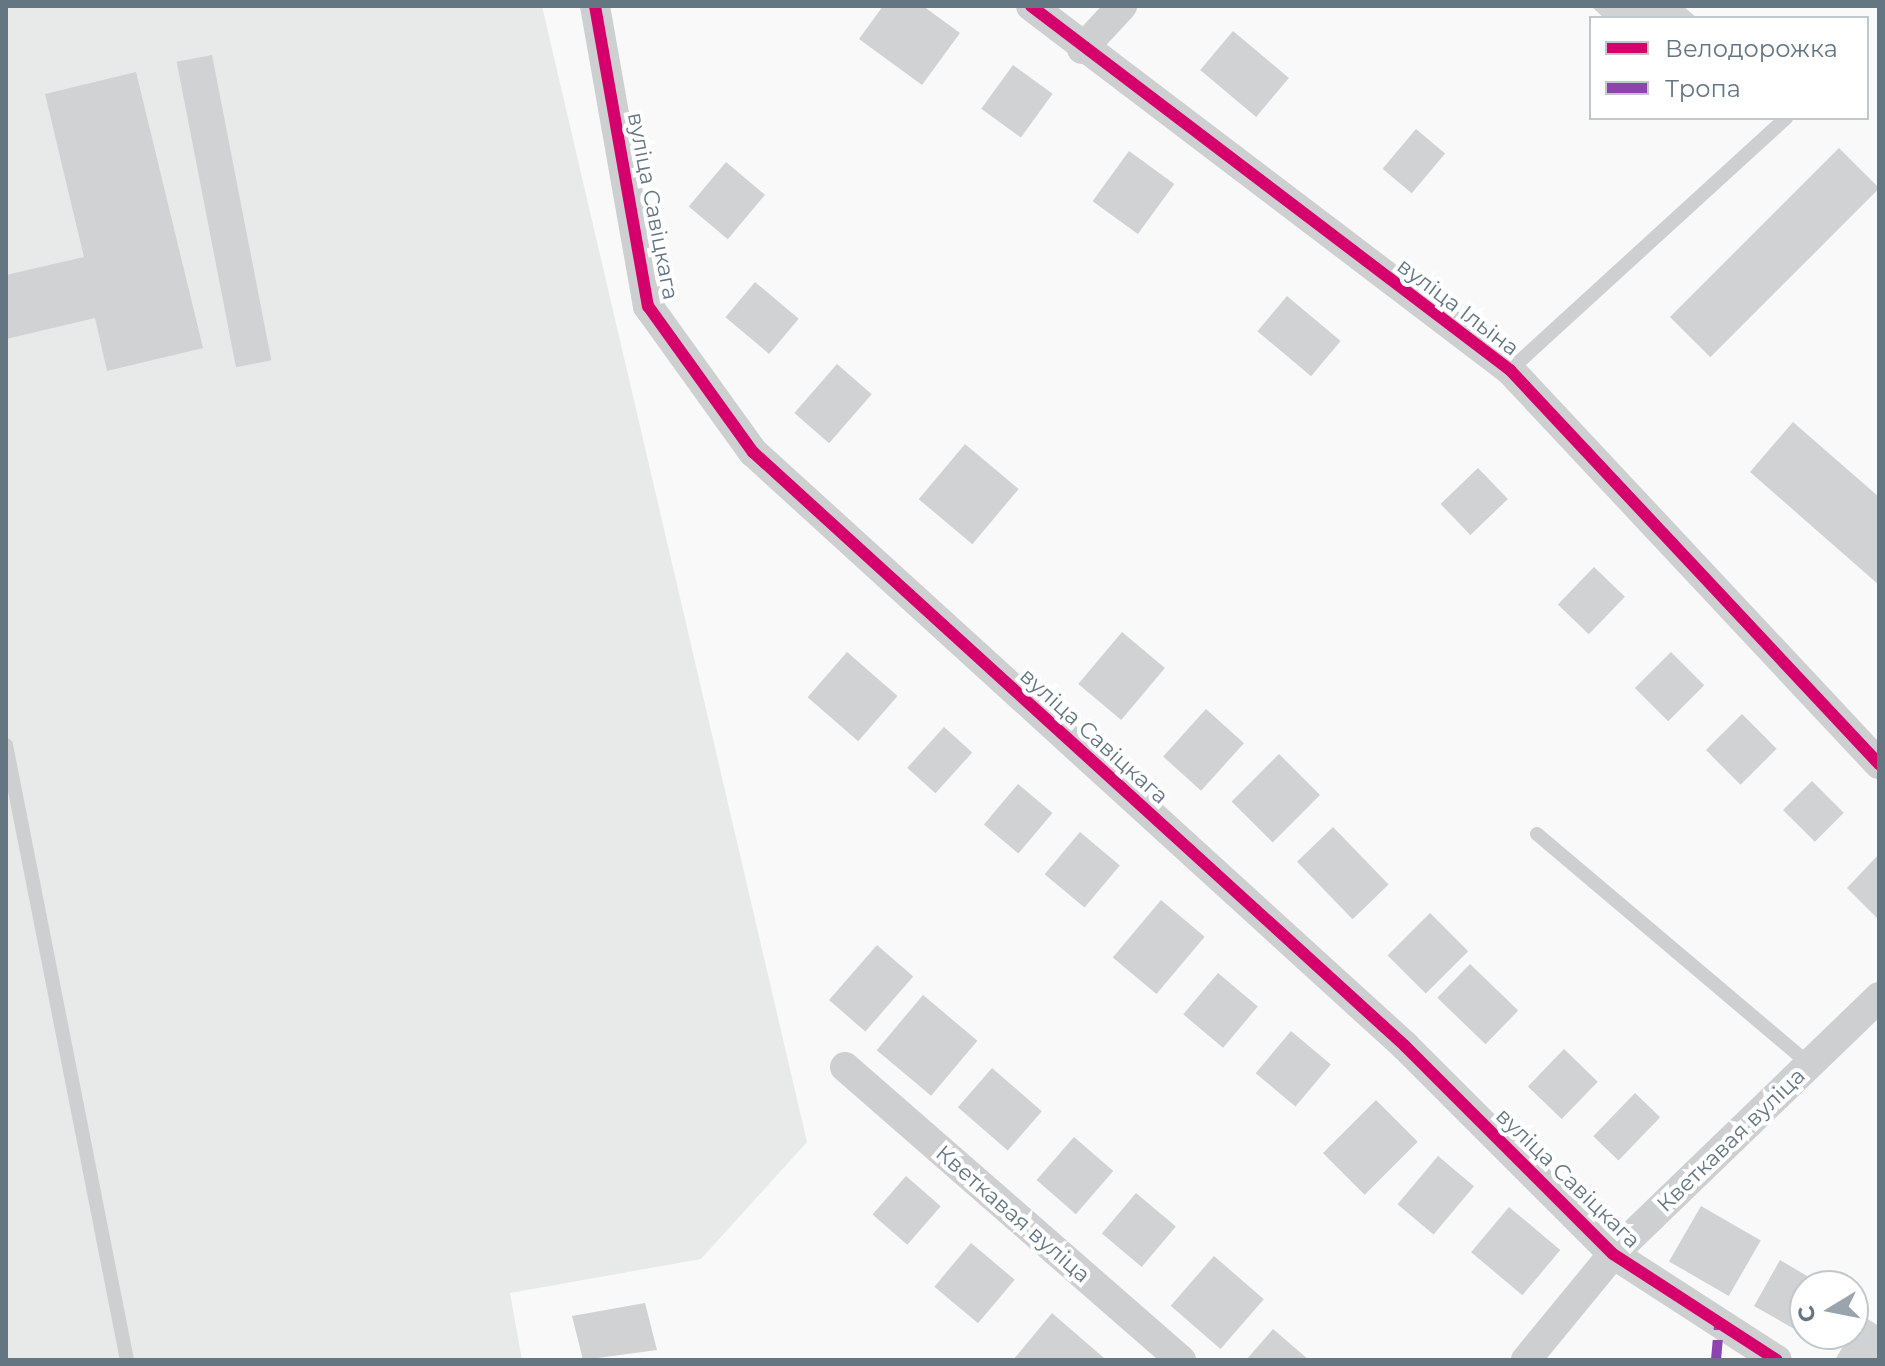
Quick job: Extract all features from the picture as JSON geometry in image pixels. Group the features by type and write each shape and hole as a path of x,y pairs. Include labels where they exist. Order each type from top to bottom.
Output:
{"street":[{"name":"вуліца Савіцкага","path":"595,6 648,306 753,452 1405,1046 1613,1254 1777,1360"},
{"name":"вуліца Ільіна","path":"1031,6 1082,49 1510,370 1879,764"},
{"path":"1082,49 1122,6"},
{"name":"Кветкавая вуліца","path":"1526,1360 1613,1254 1879,997"},
{"name":"Кветкавая вуліца","path":"845,1067 1181,1360"}],"lane":[{"path":"1510,370 1784,120"},
{"path":"6,745 127,1360"},
{"path":"1537,834 1809,1064"}],"shaded area":[{"path":"6,6 542,6 807,1142 701,1259 510,1293 522,1360 6,1360"}],"building":[{"path":"883,6 923,6 960,33 922,85 859,39"},
{"path":"1591,6 1683,6 1695,16 1602,16"},
{"path":"1233,31 1289,78 1256,117 1200,70"},
{"path":"212,55 271,360 236,367 177,62"},
{"path":"1013,65 1053,94 1021,137 981,109"},
{"path":"136,72 203,348 107,371 95,318 6,339 6,275 84,257 45,94"},
{"path":"1416,129 1445,153 1412,193 1383,169"},
{"path":"1839,148 1879,189 1710,357 1670,317"},
{"path":"1129,151 1174,184 1138,234 1093,201"},
{"path":"726,162 765,195 728,239 689,206"},
{"path":"755,282 799,319 769,354 725,317"},
{"path":"1287,296 1341,341 1311,376 1257,331"},
{"path":"837,364 872,394 829,443 794,413"},
{"path":"1793,422 1879,497 1879,585 1750,472"},
{"path":"965,444 1019,489 972,544 919,499"},
{"path":"1478,468 1508,499 1470,535 1441,504"},
{"path":"1594,567 1625,597 1589,634 1558,604"},
{"path":"1122,632 1165,668 1121,720 1078,684"},
{"path":"847,652 898,696 858,741 808,697"},
{"path":"1671,652 1704,685 1668,721 1635,688"},
{"path":"1206,709 1244,743 1201,791 1163,757"},
{"path":"1742,714 1777,749 1741,785 1706,750"},
{"path":"944,727 972,752 935,793 907,768"},
{"path":"1279,754 1320,795 1273,842 1232,801"},
{"path":"1812,781 1844,813 1815,842 1783,810"},
{"path":"1018,784 1052,813 1018,854 984,825"},
{"path":"1333,827 1389,885 1353,919 1297,862"},
{"path":"1080,832 1120,865 1084,908 1045,874"},
{"path":"1879,854 1879,920 1847,888"},
{"path":"1161,900 1205,937 1156,994 1113,957"},
{"path":"1430,913 1468,951 1426,994 1388,955"},
{"path":"877,945 913,976 865,1032 829,1000"},
{"path":"1470,964 1518,1011 1486,1044 1437,998"},
{"path":"1218,973 1258,1006 1223,1048 1183,1014"},
{"path":"923,995 977,1041 931,1096 877,1050"},
{"path":"1291,1031 1331,1064 1295,1107 1256,1073"},
{"path":"1564,1049 1598,1082 1562,1119 1528,1086"},
{"path":"992,1068 1042,1111 1008,1151 958,1107"},
{"path":"1635,1093 1660,1117 1618,1160 1593,1136"},
{"path":"1376,1100 1418,1142 1365,1195 1323,1153"},
{"path":"1074,1137 1113,1171 1076,1214 1037,1180"},
{"path":"1438,1156 1474,1186 1434,1234 1398,1204"},
{"path":"906,1176 941,1206 907,1245 873,1214"},
{"path":"1136,1193 1176,1226 1142,1267 1102,1234"},
{"path":"1701,1206 1761,1240 1729,1296 1669,1261"},
{"path":"1509,1207 1560,1250 1522,1295 1471,1252"},
{"path":"971,1243 1015,1280 978,1323 934,1287"},
{"path":"1214,1256 1264,1299 1221,1349 1171,1306"},
{"path":"1780,1260 1797,1270 1789,1270 1789,1326 1754,1306"},
{"path":"645,1303 657,1350 583,1360 572,1316"},
{"path":"1052,1313 1104,1358 1013,1360"},
{"path":"1869,1320 1879,1326 1879,1360 1835,1360 1841,1350 1869,1350"},
{"path":"1273,1329 1309,1360 1246,1360"}],"marked path":[{"path":"1716,1360 1719,1323"}],"cycle path":[{"path":"595,6 648,306 753,452 1405,1046 1613,1254 1777,1360"},
{"path":"1031,6 1510,370 1879,764"}]}
